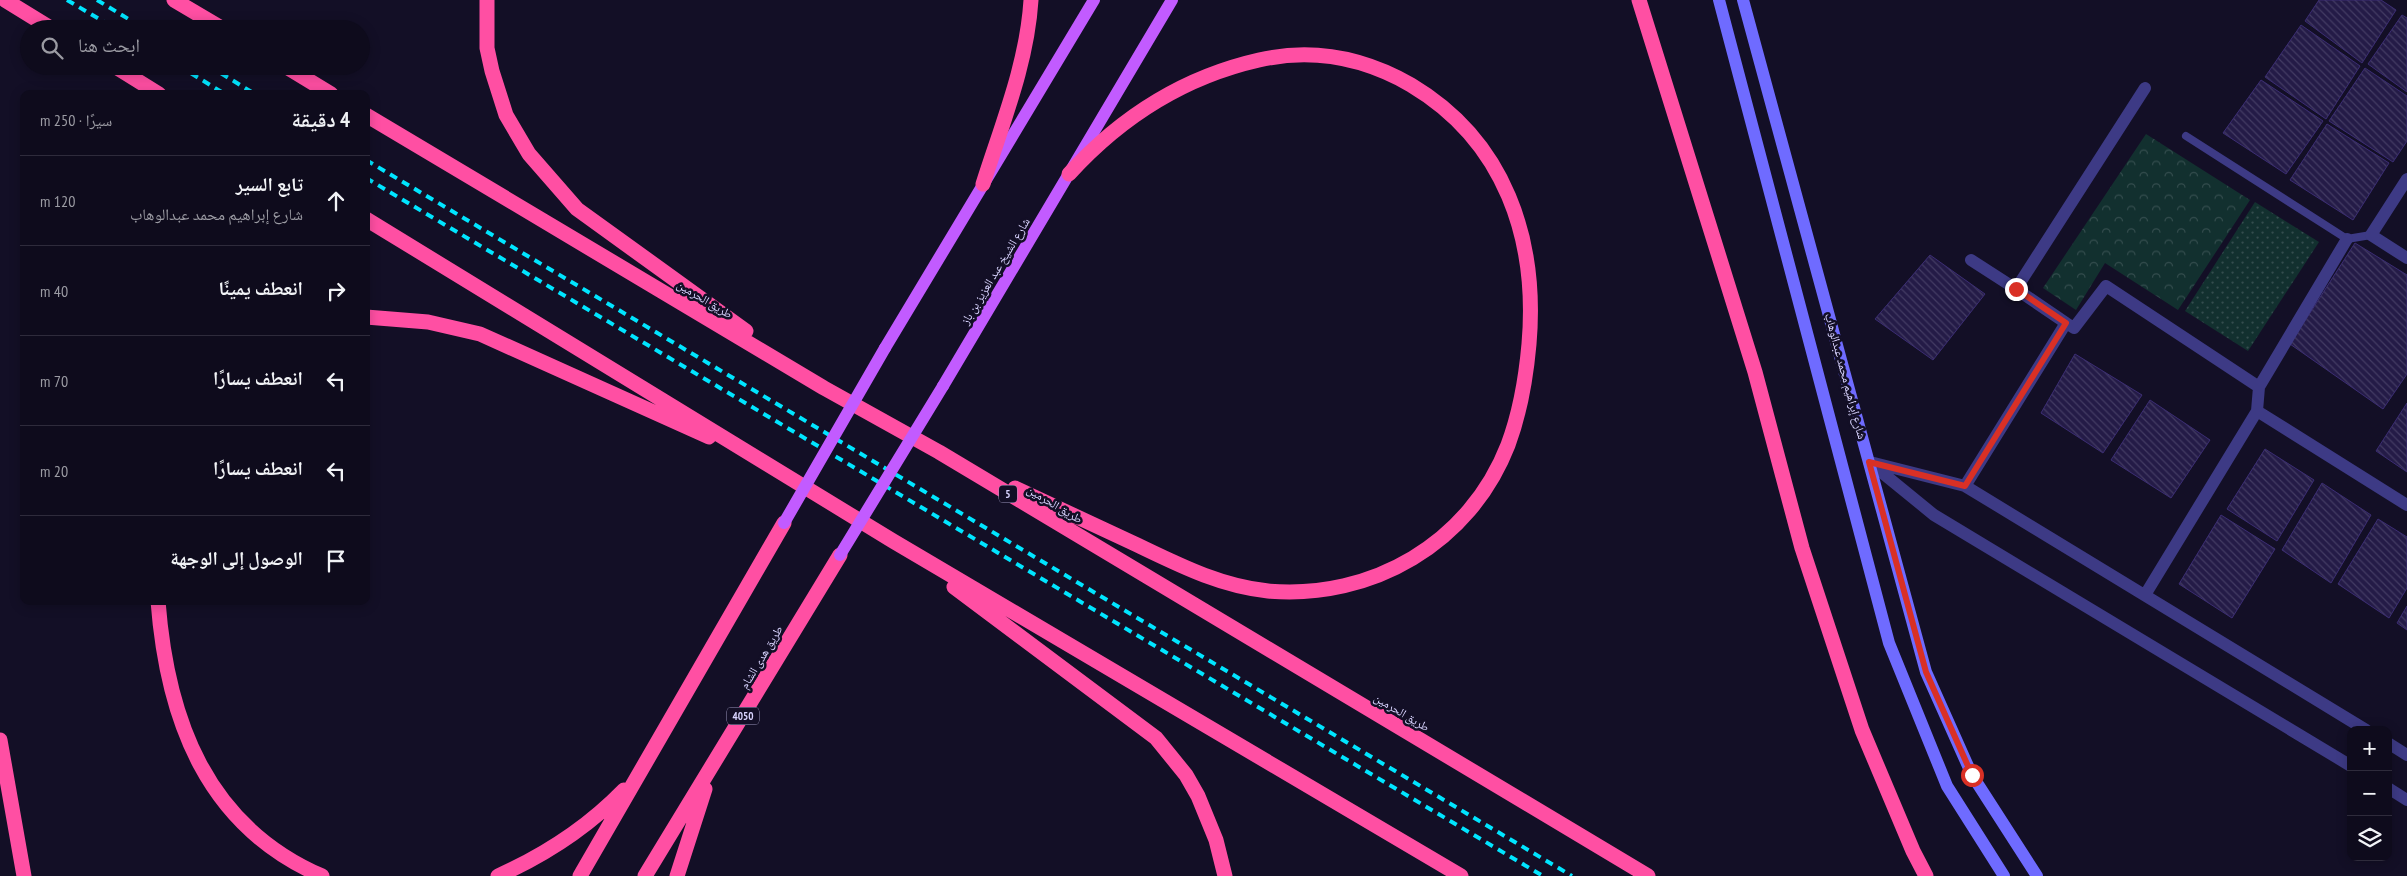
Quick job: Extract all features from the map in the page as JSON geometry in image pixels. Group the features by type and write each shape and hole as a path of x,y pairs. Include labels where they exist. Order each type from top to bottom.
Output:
{"highway":[{"path":"5,0 37,20"},
{"path":"174,0 207,20"},
{"path":"486,0 486,33 492,71 506,115 529,154 577,209 824,388"},
{"path":"983,184 1026,46 1031,0"},
{"path":"1639,0 1755,372 1811,575 1862,730 1913,851 1926,876"},
{"path":"939,452 1208,578 1246,588 1288,592 1310,591 1354,584 1393,571 1411,561 1445,536 1460,520 1487,486 1498,467 1514,427 1528,357 1530,303 1524,248 1512,203 1490,159 1472,135 1456,119 1421,91 1381,70 1343,58 1302,54 1254,61 1198,79 1150,104 1107,136 1069,174"},
{"path":"128,75 153,90"},
{"path":"300,75 324,90"},
{"name":"طريق الحرمين","path":"370,117 824,388 939,452 1648,876"},
{"path":"370,221 893,541 1461,876"},
{"path":"370,317 428,322 480,334 767,463"},
{"path":"580,876 784,523"},
{"path":"893,541 1156,738 1186,775 1198,796 1216,840 1225,876"},
{"name":"طريق هدى الشام","path":"645,876 840,555"},
{"path":"159,605 166,664 173,694 190,747 201,769 229,810 246,828 286,858 322,876"},
{"path":"0,740 24,876"},
{"path":"677,876 713,764"},
{"path":"498,876 571,836 602,811 641,773"}],"main road":[{"path":"784,523 885,348 1094,0"},
{"name":"شارع الشيخ عبد العزيز بن باز","path":"840,555 943,386 1172,0"}],"street":[{"path":"1718,0 1889,644 1947,786 2004,876"},
{"name":"شارع إبراهيم محمد عبدالوهاب","path":"1743,0 1926,672 1972,775 2037,876"},
{"path":"2016,289 2145,88"},
{"path":"2407,179 2371,235 2407,258"},
{"path":"2145,595 2258,411 2259,387 2348,239"},
{"path":"1971,260 2074,328 2106,286 2259,387"},
{"path":"1965,486 2066,323"},
{"path":"2258,411 2407,504"},
{"path":"1869,462 1965,486 2359,726"},
{"path":"1869,462 1934,515 2347,764"},
{"path":"2392,746 2407,755"},
{"path":"2392,791 2407,800"}],"lane":[{"path":"2186,136 2348,239 2371,235"}],"green space":[{"path":"2146,134 2250,200 2178,310 2105,263 2076,310 2043,288"},
{"path":"2255,202 2319,242 2248,351 2185,311"}],"building":[{"path":"2319,0 2381,0 2396,10 2362,63 2305,21"},
{"path":"2402,15 2407,18 2407,92 2368,64"},
{"path":"2301,25 2360,66 2326,119 2265,77"},
{"path":"2365,68 2407,96 2407,141 2393,162 2329,121"},
{"path":"2261,80 2323,121 2286,174 2223,133"},
{"path":"2327,124 2389,163 2353,220 2290,180"},
{"path":"2355,243 2407,275 2407,374 2383,409 2290,344"},
{"path":"1930,255 1985,294 1933,360 1875,319"},
{"path":"2075,354 2142,395 2103,453 2041,413"},
{"path":"2150,400 2210,440 2171,498 2111,460"},
{"path":"2407,403 2407,472 2376,451"},
{"path":"2265,449 2314,480 2277,541 2227,509"},
{"path":"2322,483 2371,515 2331,583 2282,550"},
{"path":"2221,515 2275,549 2232,618 2179,584"},
{"path":"2378,519 2407,537 2407,588 2389,618 2338,584"},
{"path":"2407,606 2407,630 2397,623"}],"railway":[{"path":"67,0 101,20"},
{"path":"97,0 130,20"},
{"path":"194,75 218,90"},
{"path":"224,75 248,90"},
{"path":"370,162 1572,876"},
{"path":"370,180 1543,876"}],"route":[{"path":"1972,775 1926,672 1869,462 1965,486 2066,323 2016,289"}]}
